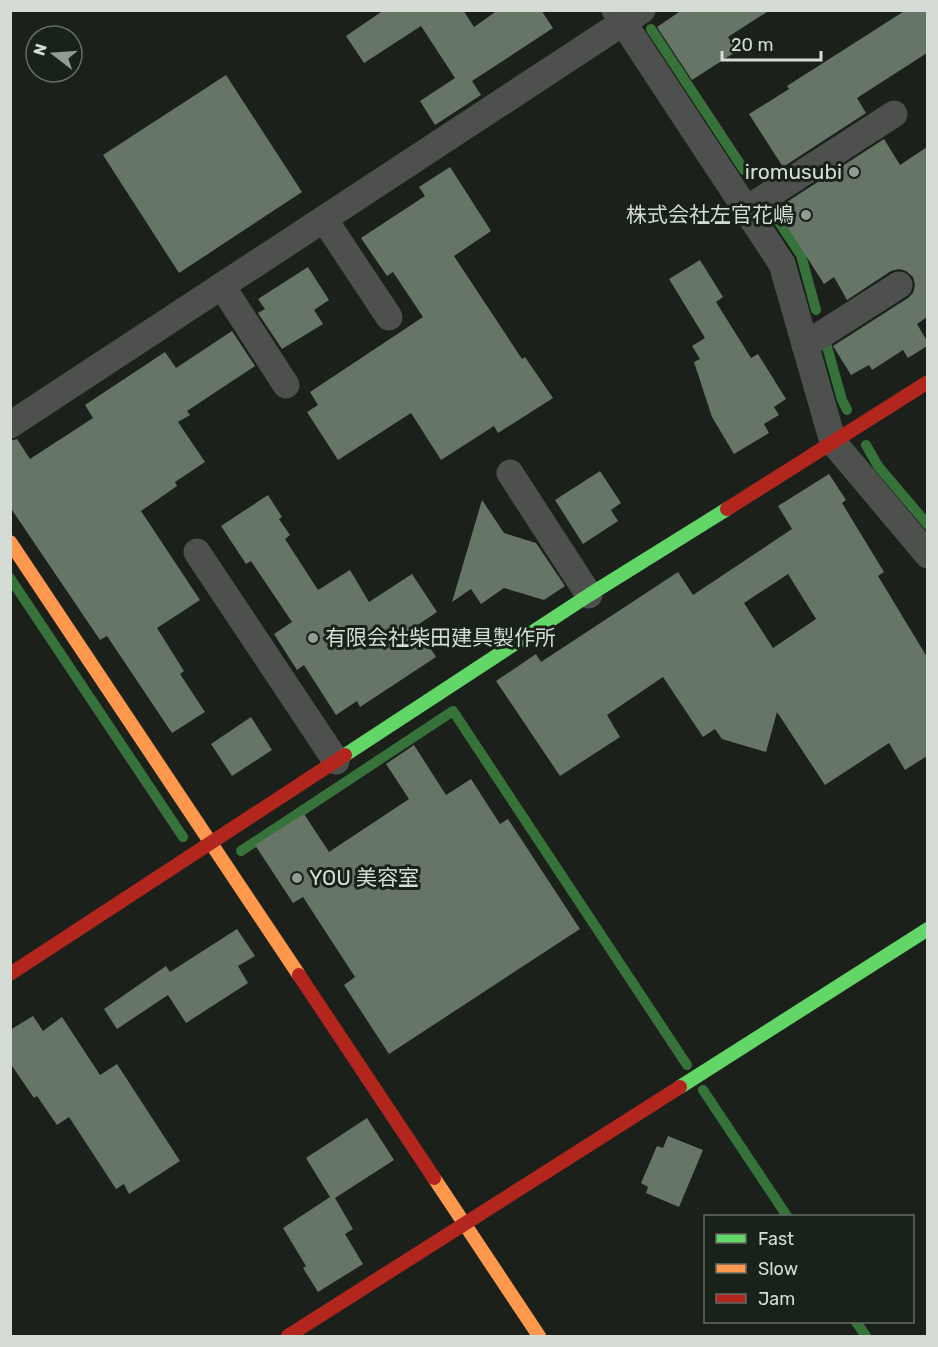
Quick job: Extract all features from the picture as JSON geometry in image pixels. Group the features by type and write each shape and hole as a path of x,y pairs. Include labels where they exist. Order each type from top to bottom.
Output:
{"street":[{"path":"10,425 324,219 626,15 782,264 833,442 927,555"},
{"path":"747,209 894,114"},
{"path":"324,219 389,317"},
{"path":"805,345 899,285"},
{"path":"222,286 286,385"},
{"path":"10,974 589,595 927,382"},
{"path":"510,473 589,595"},
{"path":"10,542 539,1336"},
{"path":"196,552 336,761"},
{"path":"288,1336 927,929"}],"building":[{"path":"384,10 463,10 474,27 498,10 541,10 553,28 472,81 481,95 435,125 420,101 455,78 421,26 364,63 346,36"},
{"path":"682,10 770,10 728,37 737,51 692,80 657,27"},
{"path":"906,10 927,10 927,53 857,98 866,113 783,167 749,114 789,89 787,86"},
{"path":"226,75 302,192 179,273 103,155"},
{"path":"884,139 900,165 927,147 927,317 917,324 927,341 927,346 908,358 903,350 872,370 869,365 851,375 833,346 908,298 913,293 915,285 913,277 899,269 891,271 847,300 834,277 824,284 776,209"},
{"path":"450,167 491,231 454,256 522,359 525,357 553,398 498,433 494,426 441,460 411,413 338,460 307,412 318,405 310,392 423,317 393,272 387,276 361,238 425,196 419,187"},
{"path":"700,260 723,297 716,302 751,358 758,354 786,399 774,407 779,415 764,424 769,433 734,454 712,417 694,362 700,359 692,346 705,338 669,279"},
{"path":"308,267 329,300 314,310 323,324 282,349 258,313 265,309 258,299"},
{"path":"232,331 255,366 187,411 190,415 178,422 205,462 175,482 177,486 141,511 200,600 157,628 184,671 180,674 205,712 172,733 107,636 100,640 10,507 10,441 17,439 30,459 93,418 85,405 165,352 176,368"},
{"path":"600,471 621,503 611,510 618,521 583,544 555,500"},
{"path":"829,474 846,500 842,503 884,572 878,576 927,657 927,756 905,770 889,743 825,785 777,712 766,752 722,739 715,729 703,737 663,677 607,715 620,737 560,776 496,681 536,654 541,662 678,572 693,595 792,529 778,506","holes":["788,574 816,619 773,648 744,603"]},
{"path":"268,495 282,517 279,519 290,535 285,539 318,590 350,570 369,602 412,574 437,612 416,626 436,657 360,707 357,701 336,715 304,665 297,670 274,634 292,622 251,561 246,564 221,526"},
{"path":"482,500 504,533 536,543 565,586 544,600 504,588 481,604 471,589 452,602"},
{"path":"251,717 272,750 232,776 211,744"},
{"path":"414,745 446,795 471,779 500,824 508,819 580,929 389,1054 344,985 355,977 303,897 293,903 255,845 304,814 329,852 409,799 386,764"},
{"path":"237,929 255,956 238,966 248,983 186,1023 168,995 117,1029 104,1009 166,966 170,972"},
{"path":"33,1016 43,1031 62,1017 100,1075 117,1064 180,1161 129,1194 124,1184 116,1189 69,1117 57,1125 37,1096 34,1098 10,1063 10,1030"},
{"path":"367,1118 394,1160 335,1198 353,1229 345,1234 363,1264 318,1292 303,1268 306,1266 283,1228 330,1197 306,1158"},
{"path":"668,1136 703,1150 679,1207 646,1193 648,1187 641,1183 657,1146 663,1148"}],"waterway":[{"path":"651,29 744,170"},
{"path":"769,207 801,255 816,310"},
{"path":"826,343 847,410"},
{"path":"866,445 878,466 928,525"},
{"path":"10,578 183,837"},
{"path":"241,851 453,711 687,1065"},
{"path":"703,1090 786,1215"},
{"path":"857,1323 866,1336"}],"traffic: fast":[{"path":"345,755 589,595 727,509"},
{"path":"680,1087 928,929"}],"traffic: slow":[{"path":"10,542 299,975"},
{"path":"434,1178 539,1336"}],"traffic: jam":[{"path":"727,509 928,382"},
{"path":"10,974 345,755"},
{"path":"299,975 434,1178"},
{"path":"288,1336 680,1087"}],"place":[{"name":"iromusubi","path":"854,172"},
{"name":"株式会社左官花嶋","path":"806,215"},
{"name":"有限会社柴田建具製作所","path":"313,638"},
{"name":"YOU 美容室","path":"297,878"}]}
